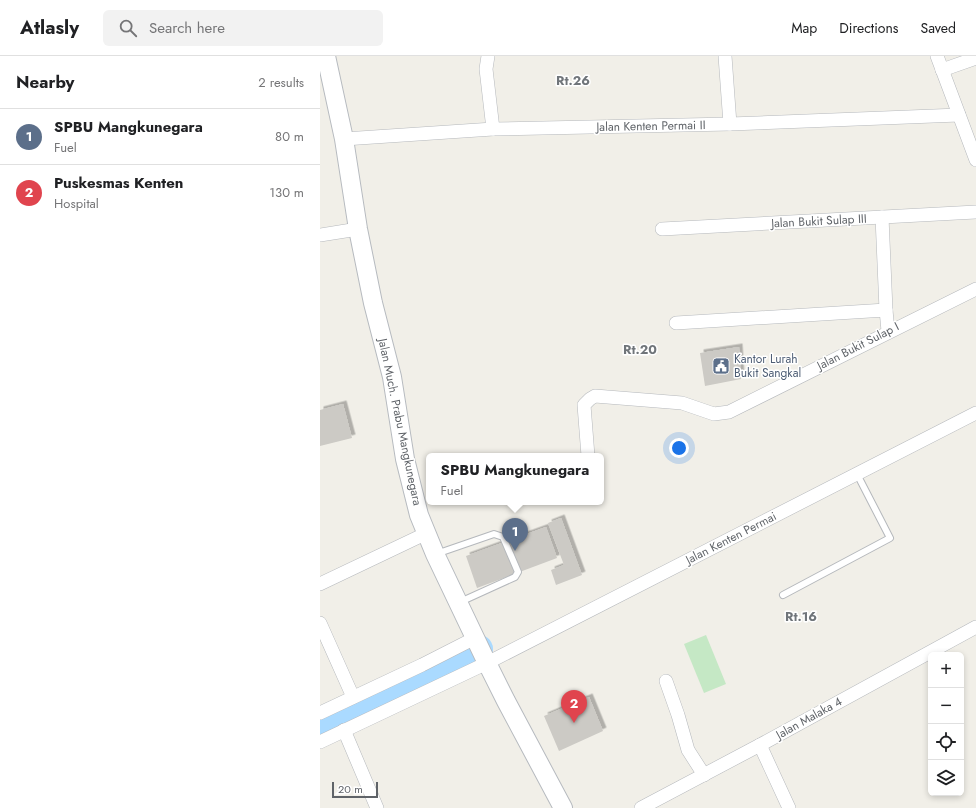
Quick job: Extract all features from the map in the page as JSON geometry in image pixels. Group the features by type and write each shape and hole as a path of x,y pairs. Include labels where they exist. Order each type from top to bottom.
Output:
{"main road":[{"name":"Jalan Much. Prabu Mangkunegara","path":"326,56 344,140 358,229 373,303 392,377 405,459 420,515 435,554 475,638 562,808"}],"street":[{"path":"488,56 486,69 493,129"},
{"path":"725,56 730,124"},
{"path":"937,56 976,160"},
{"path":"942,70 976,58"},
{"name":"Jalan Kenten Permai II","path":"344,140 493,129 730,124 959,115"},
{"name":"Jalan Bukit Sulap III","path":"662,229 976,212"},
{"path":"882,217 888,331"},
{"path":"320,235 358,229"},
{"name":"Jalan Bukit Sulap I","path":"588,453 584,405 595,396 682,403 714,414 729,412 976,288"},
{"path":"676,323 886,310"},
{"name":"Jalan Kenten Permai","path":"320,742 487,662 976,413"},
{"path":"320,584 426,533"},
{"path":"320,623 353,697"},
{"name":"Jalan Malaka 4","path":"641,808 976,627"},
{"path":"320,713 422,665 475,638"},
{"path":"666,681 688,750 704,775"},
{"path":"344,730 377,808"},
{"path":"760,745 789,808"}],"lane":[{"path":"783,595 890,538 857,474"},
{"path":"435,554 494,534 503,537 518,572 515,577 459,603"}],"green space":[{"path":"706,635 726,684 704,693 684,644"}],"building":[{"name":"Kantor Lurah Bukit Sangkal","path":"739,347 741,379 705,386 700,353"},
{"path":"343,404 352,438 320,446 320,410"},
{"path":"561,518 582,575 556,585 551,570 564,565 548,523"},
{"path":"546,527 557,558 477,588 466,556"},
{"path":"589,697 603,731 559,751 544,716"}],"waterway":[{"path":"320,727 450,665 479,649"}],"place":[{"name":"Kantor Lurah Bukit Sangkal","path":"721,366"},
{"name":"SPBU Mangkunegara","path":"515,551"},
{"name":"Puskesmas Kenten","path":"574,723"}],"district":[{"name":"Rt.26","path":"573,80"},
{"name":"Rt.20","path":"640,349"},
{"name":"Rt.16","path":"801,616"}]}
